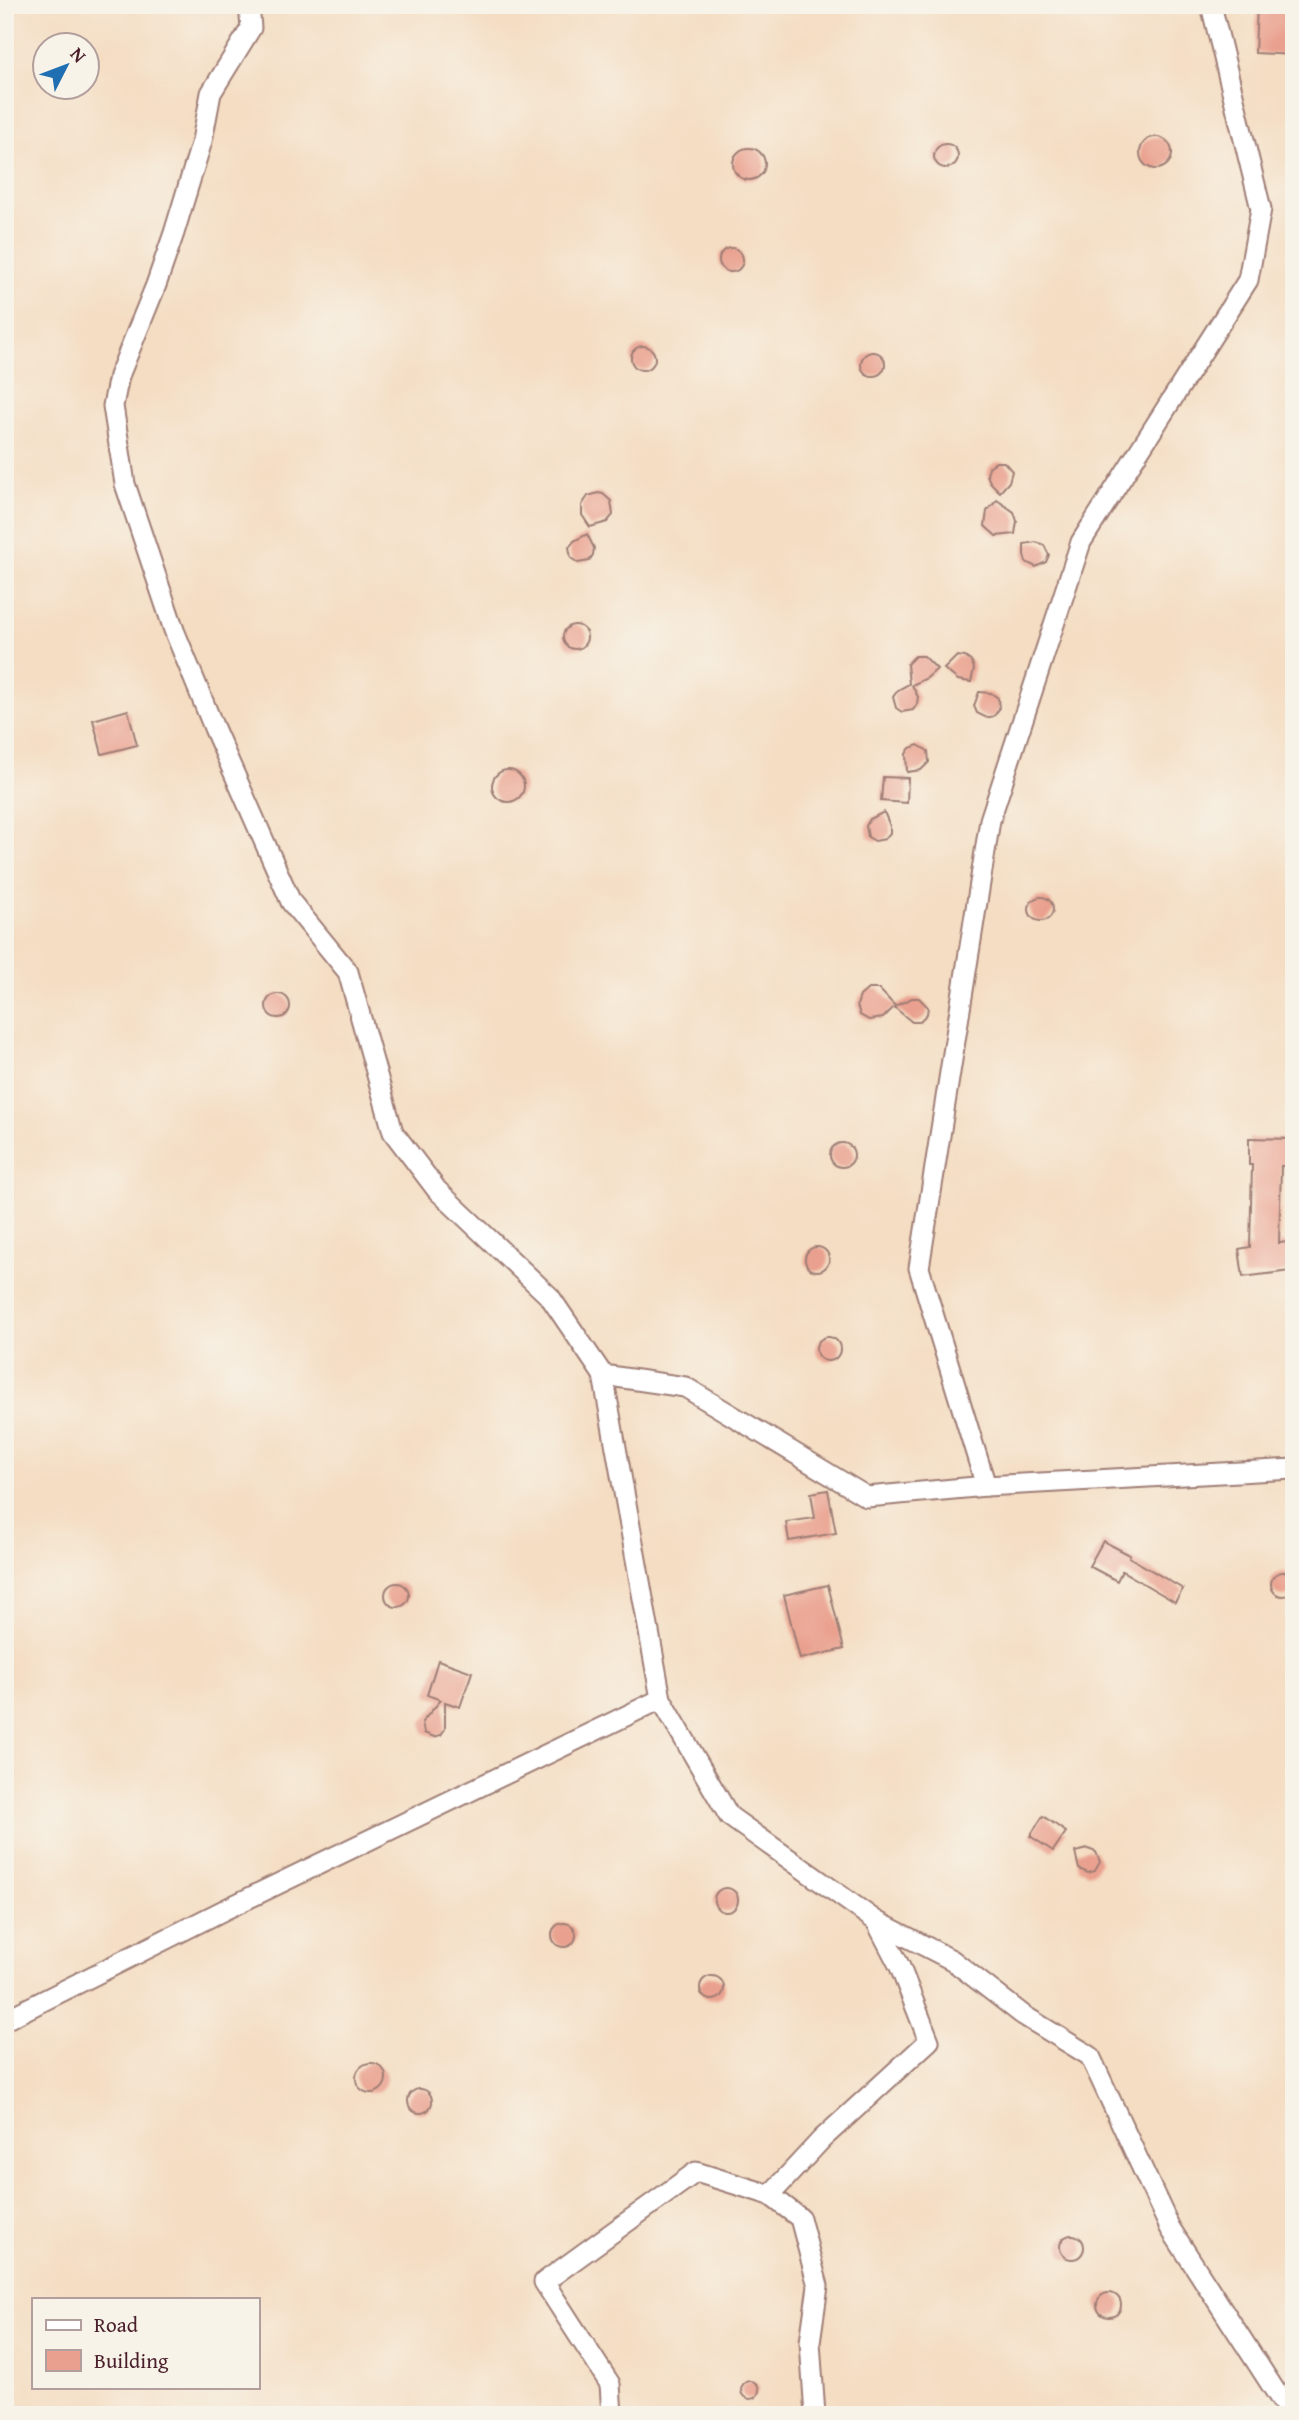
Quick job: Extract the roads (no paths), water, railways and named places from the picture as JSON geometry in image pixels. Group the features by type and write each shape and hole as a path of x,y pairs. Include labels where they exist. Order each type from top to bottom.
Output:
{"street":[{"path":"249,5 251,28 211,93 202,141 174,233 119,376 113,406 125,484 174,630 214,728 291,902 348,972 393,1132 437,1191 550,1297 603,1375 661,1699 729,1816 876,1921 952,1960 1023,2015 1090,2056 1170,2228 1285,2406 1294,2414"},
{"path":"986,1486 919,1268 990,820 1081,542 1248,280 1261,209 1211,5"},
{"path":"603,1375 685,1387 867,1497 986,1486 1294,1469"},
{"path":"5,2020 236,1904 661,1699"},
{"path":"770,2195 822,2139 929,2040 900,1967 876,1921"},
{"path":"612,2415 610,2384 544,2282 696,2172 770,2195 800,2218 818,2286 810,2342 815,2415"}]}
